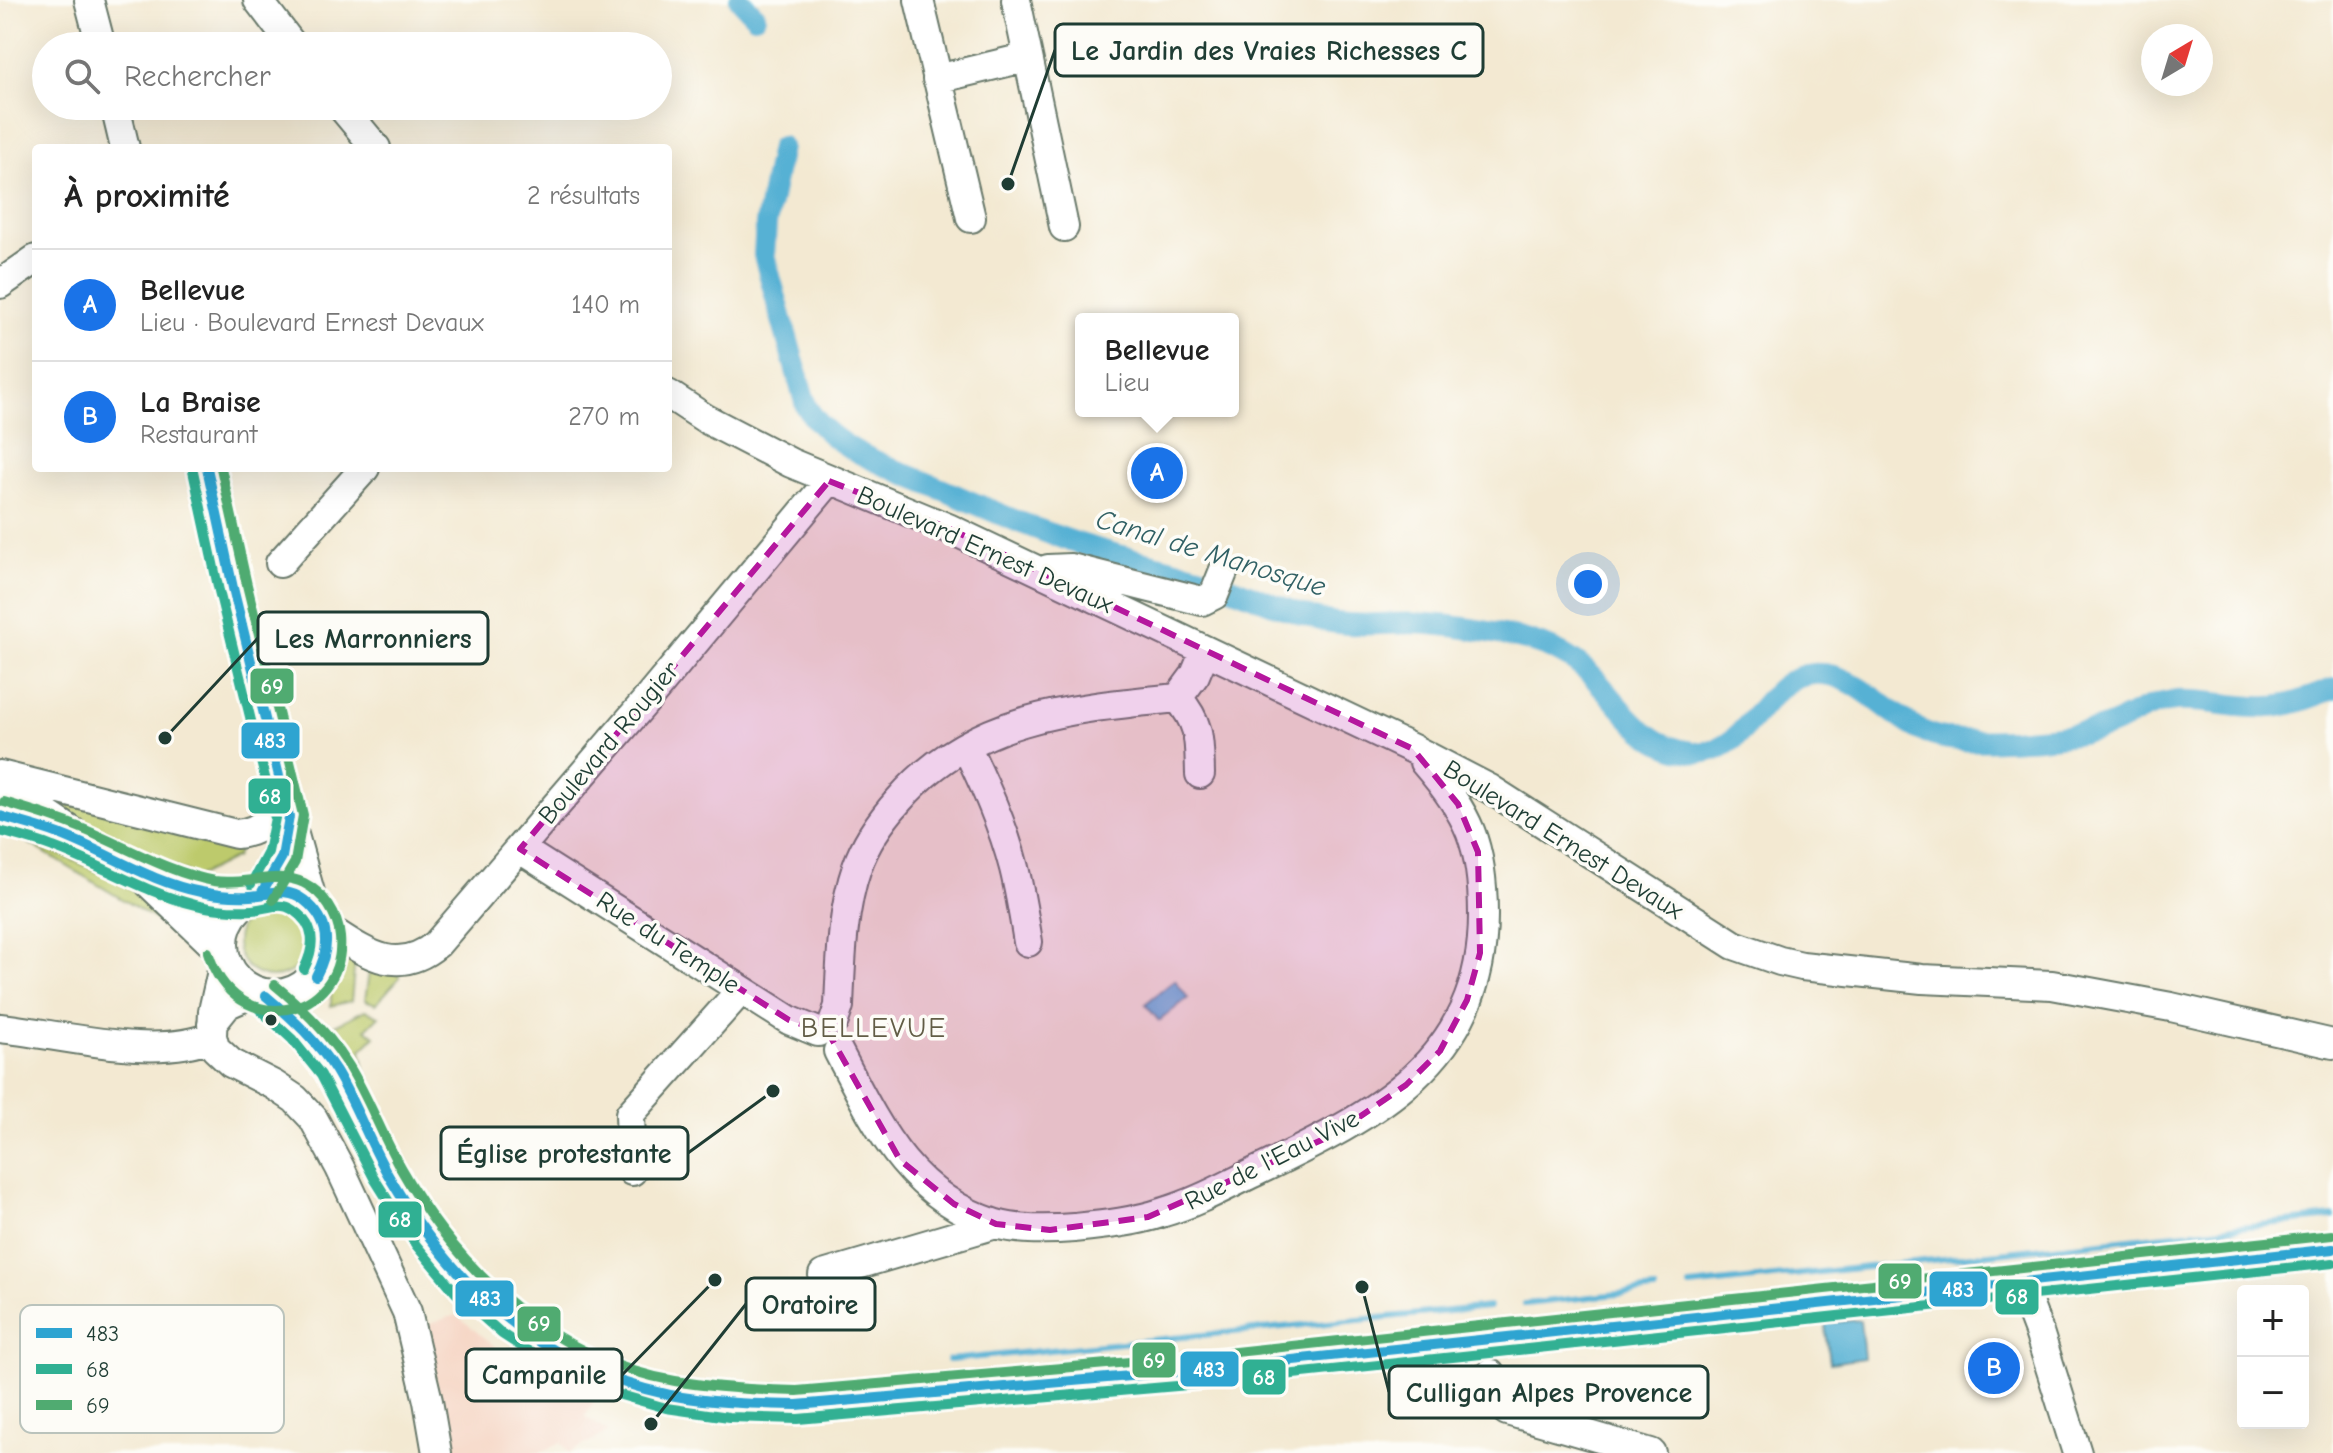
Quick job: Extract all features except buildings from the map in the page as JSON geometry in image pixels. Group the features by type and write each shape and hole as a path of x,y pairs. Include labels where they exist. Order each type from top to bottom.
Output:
{"main road":[{"path":"0,816 59,834 142,873 201,892 291,893 320,942 334,1069"},
{"path":"142,873 187,913 223,955 241,985 260,994 300,1026 334,1069 387,1172 419,1223 458,1274 496,1312 550,1350 600,1374 650,1392 692,1400 746,1407 797,1405 1199,1370 2333,1249"},
{"path":"223,955 222,933 228,918 237,906 256,894"},
{"path":"260,994 294,993 320,942"}],"street":[{"path":"89,0 97,32"},
{"path":"258,0 282,32"},
{"path":"919,0 971,218"},
{"path":"1016,0 1064,227"},
{"path":"937,79 1028,57"},
{"path":"118,120 124,144"},
{"path":"353,120 373,144"},
{"path":"0,284 32,262"},
{"name":"Boulevard Ernest Devaux","path":"672,397 706,419 829,481 948,528 1413,749 1501,795 1734,945 1802,966 1922,979 2052,985 2171,1007 2333,1044"},
{"path":"208,472 233,588 320,942"},
{"path":"280,563 361,472"},
{"name":"Boulevard Rougier","path":"320,942 345,951 365,952 396,961 407,961 425,954 476,901 829,481"},
{"path":"1040,572 1054,567 1071,568 1198,601 1207,601 1219,581"},
{"path":"830,1034 839,1006 851,889 857,865 869,840 910,788 966,746 1011,724 1056,712 1178,698 1195,675 1205,651"},
{"path":"1178,698 1190,712 1199,731 1200,774"},
{"path":"966,746 1006,840 1028,942"},
{"name":"Rue de l'Eau Vive","path":"830,1034 885,1137 910,1171 954,1204 996,1224 1050,1230 1110,1224 1166,1212 1333,1135 1406,1085 1440,1051 1451,1035 1476,973 1483,932 1481,869 1475,841 1458,804 1413,749"},
{"path":"0,775 236,834 246,833 270,819 281,784"},
{"path":"0,788 30,803 100,851"},
{"path":"256,894 274,875 284,855 289,817"},
{"name":"Rue du Temple","path":"520,849 789,1020 830,1034"},
{"path":"223,955 212,1030 215,1048 223,1057 295,1099 313,1118 358,1205 407,1312 437,1453"},
{"path":"632,1171 630,1114 741,990"},
{"path":"0,1028 152,1046 195,1043 212,1030 228,1004 260,994"},
{"path":"823,1275 996,1224"},
{"path":"2020,1282 2077,1453"},
{"path":"1490,1374 1495,1402 1507,1411 1651,1453"}],"highlighted area":[{"path":"829,481 948,528 1413,749 1458,804 1478,852 1480,953 1467,1000 1440,1051 1406,1085 1333,1135 1148,1217 1050,1230 996,1224 954,1204 900,1160 829,1034 789,1020 520,849"}],"shaded area":[{"path":"456,1315 523,1369 594,1401 585,1417 609,1432 569,1453 561,1442 540,1453 451,1453 425,1325"}],"green space":[{"path":"21,790 240,845 236,857 197,877 111,840"},
{"path":"27,842 119,883 161,910 198,945"},
{"path":"272,907 297,917 307,942 297,967 272,977 247,967 237,942 247,917"},
{"path":"346,960 355,960 351,1001 331,1006 331,970"},
{"path":"370,965 399,971 400,977 376,1004 365,1000"},
{"path":"365,1010 379,1016 366,1029 375,1036 361,1050 385,1134 354,1074 335,1025"}],"water":[{"path":"1175,980 1188,998 1159,1021 1145,1004"},
{"path":"1860,1320 1864,1358 1830,1363 1825,1323"}],"waterway":[{"name":"Canal de Manosque","path":"740,0 755,16"},
{"name":"Canal de Manosque","path":"781,147 766,224 764,255 806,406 830,434 879,463 1061,538 1202,577 1321,620 1348,624 1416,623 1461,627 1537,644 1561,654 1590,674 1628,716 1655,739 1692,752 1712,751 1728,743 1779,689 1795,679 1813,674 1830,675 1862,689 1922,731 1939,737 1974,740 2047,737 2091,731 2167,702 2269,707 2293,703 2333,689"},
{"path":"1690,1286 2333,1217"},
{"path":"1525,1304 1655,1290"},
{"path":"1308,1325 1489,1307"},
{"path":"949,1360 1303,1325"}],"transit line":[{"name":"68","path":"193,472 275,818 268,852 251,884"},
{"name":"483","path":"208,472 289,817 282,857 262,892"},
{"name":"69","path":"222,472 303,815 295,862 273,900"},
{"name":"69","path":"4,802 77,827 199,878 225,882 283,878 304,883 329,906 340,937 337,964 326,986 308,1001 287,1009 263,1009 241,1000 222,981 208,952"},
{"name":"483","path":"0,816 59,834 182,887 232,896 278,892 297,896 313,908 324,926 326,945 316,976"},
{"name":"68","path":"0,831 71,854 177,900 216,909 288,907 301,916 312,937 304,969"},
{"name":"69","path":"275,985 315,1022 342,1055 401,1169 425,1207 482,1276 515,1306 589,1354 631,1370 706,1385 797,1391 1198,1356 2332,1235"},
{"name":"483","path":"266,996 304,1031 329,1060 391,1180 444,1256 474,1289 543,1344 582,1366 624,1383 702,1400 797,1405 1199,1370 2333,1249"},
{"name":"68","path":"257,1007 292,1039 321,1075 374,1178 416,1245 456,1293 502,1334 553,1367 607,1391 666,1408 729,1417 798,1419 1200,1384 2333,1263"}],"place":[{"name":"Le Jardin des Vraies Richesses C","path":"1008,184"},
{"name":"Bellevue","path":"1157,473"},
{"name":"Les Marronniers","path":"165,738"},
{"name":"Église protestante","path":"773,1091"},
{"name":"Campanile","path":"715,1280"},
{"name":"Culligan Alpes Provence","path":"1362,1287"},
{"name":"La Braise","path":"1994,1368"},
{"name":"Oratoire","path":"651,1424"}],"district":[{"name":"BELLEVUE","path":"874,1028"}]}
